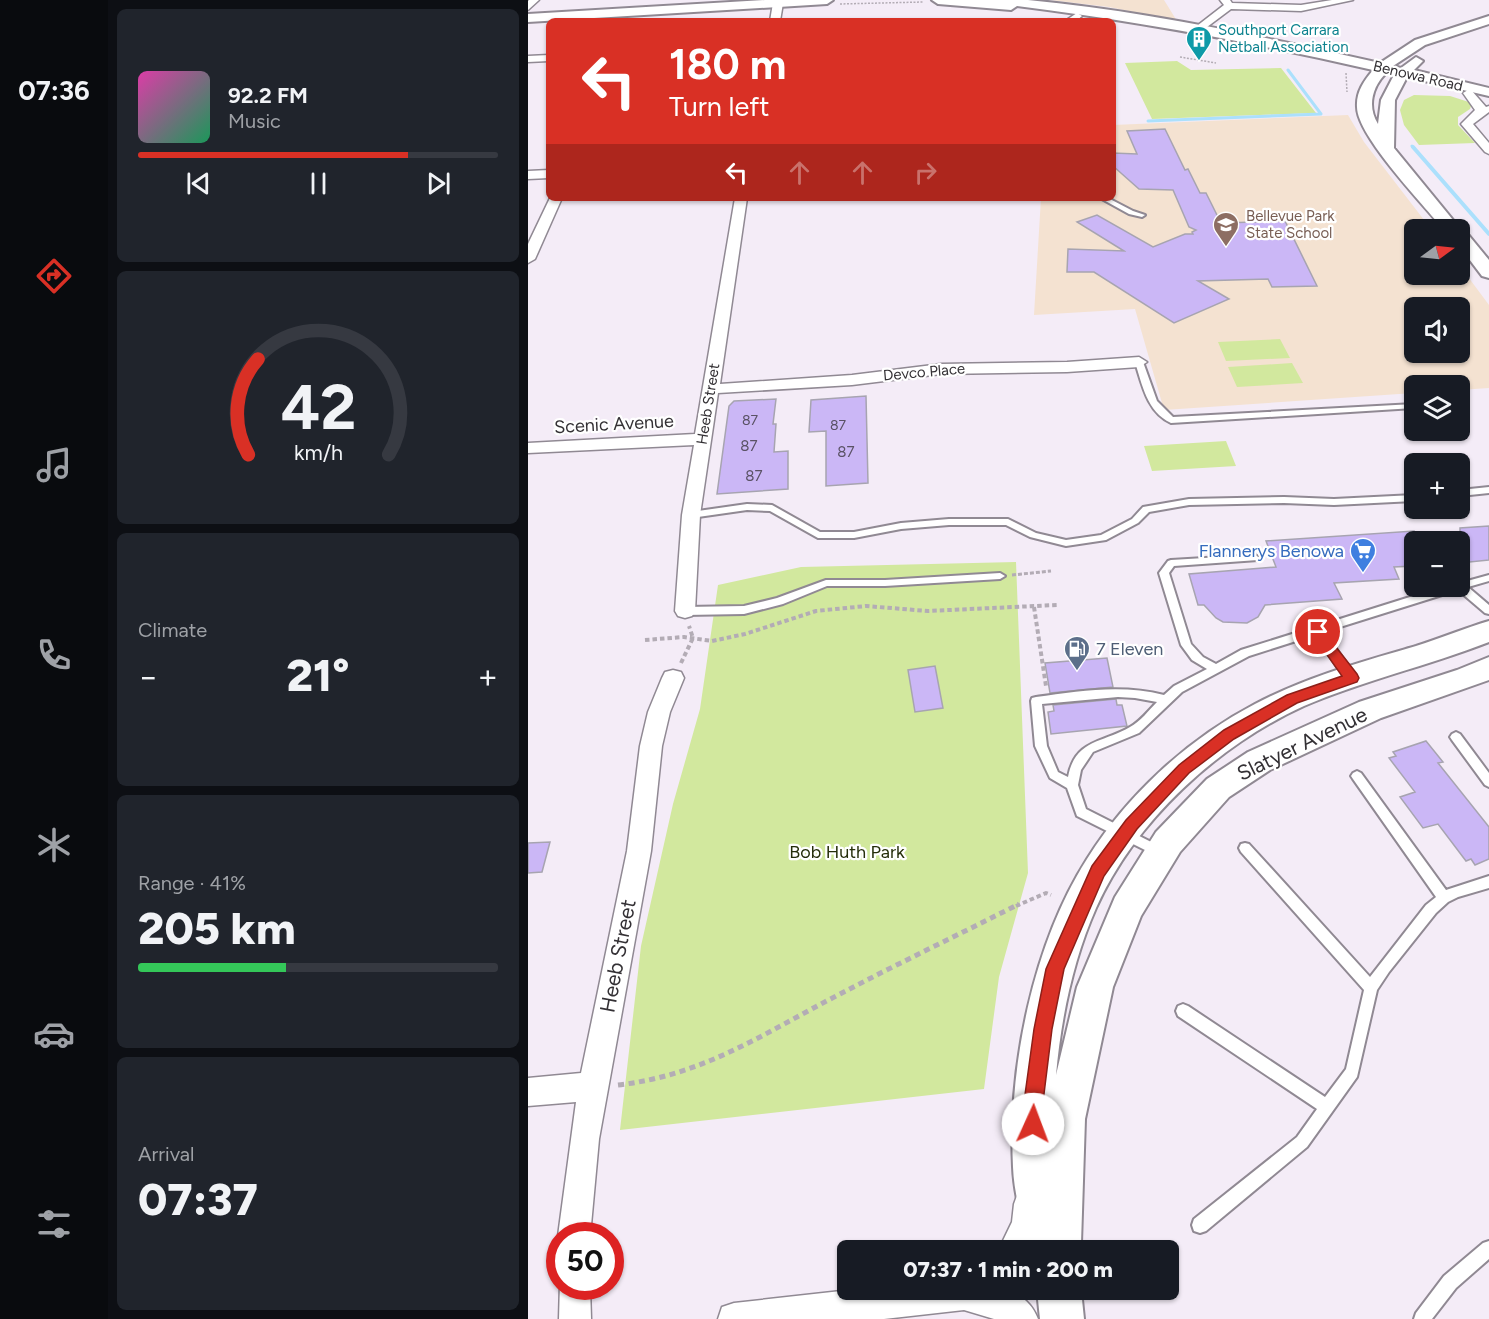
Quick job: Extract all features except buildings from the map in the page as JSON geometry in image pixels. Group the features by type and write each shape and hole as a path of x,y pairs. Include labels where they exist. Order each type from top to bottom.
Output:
{"main road":[{"path":"734,5 752,0"},
{"path":"528,18 778,1 827,0"},
{"path":"938,0 999,5 1069,18"},
{"name":"Benowa Road","path":"993,0 1054,7 1196,31 1379,70 1397,80 1468,93 1486,106"},
{"path":"1364,111 1365,96 1379,70 1420,43 1489,20"},
{"name":"Benowa Road","path":"1116,24 1346,72 1379,70"},
{"path":"1386,147 1385,105 1397,80 1430,51 1489,29"},
{"path":"1346,72 1356,101 1386,147 1445,219"},
{"name":"Benowa Road","path":"1397,80 1489,92"},
{"path":"1470,248 1489,272"},
{"name":"Slatyer Avenue","path":"1049,1240 1034,1169 1033,1102 1043,1029 1055,969 1098,871 1123,835 1184,769 1229,735 1292,699 1489,631"},
{"name":"Slatyer Avenue","path":"1060,1240 1065,1119 1095,987 1127,908 1168,842 1218,788 1259,761 1370,710 1467,678 1489,668"},
{"path":"1060,1300 1062,1319"}],"street":[{"path":"528,7 534,0"},
{"path":"1196,31 1227,3 1301,8 1348,0"},
{"path":"775,18 778,1"},
{"path":"528,58 546,58"},
{"path":"1486,106 1467,124 1489,150"},
{"path":"528,175 546,174"},
{"path":"528,259 555,201"},
{"name":"Heeb Street","path":"685,610 691,515 741,201"},
{"name":"Devco Place","path":"710,389 852,380 941,369 1066,367 1139,362"},
{"name":"Scenic Avenue","path":"528,448 702,439"},
{"name":"Heeb Street","path":"575,1222 577,1188 594,1086 639,850 649,760 659,712 673,678"},
{"path":"528,1092 594,1086"},
{"path":"1020,1240 1027,1225 1034,1169"},
{"path":"574,1300 575,1319"},
{"path":"734,1319 898,1300"},
{"path":"989,1300 1009,1307 1022,1319"}],"lane":[{"path":"1109,201 1131,213 1142,215"},
{"path":"1139,362 1152,403 1158,411 1171,420 1404,407"},
{"path":"1470,492 1489,490"},
{"path":"691,515 747,507 772,508 818,535 854,535 901,526 949,522 1008,522 1033,535 1066,543 1103,538 1135,521 1146,510 1189,502 1404,498"},
{"path":"1218,668 1201,662 1192,655 1186,645 1164,573 1171,563 1255,558"},
{"path":"685,610 744,610 778,601 826,583 885,583 1000,576"},
{"path":"1470,583 1489,578"},
{"path":"1470,595 1489,610"},
{"path":"1162,853 1081,812 1072,785 1075,769 1089,749 1134,730 1178,689 1245,653 1425,597"},
{"path":"1318,632 1352,678"},
{"path":"1072,785 1054,776 1041,746 1036,701 1124,693 1141,693 1166,700"},
{"path":"1456,737 1489,782"},
{"path":"1357,776 1444,898"},
{"path":"1245,848 1371,988"},
{"path":"1200,1225 1302,1142 1352,1072 1371,988 1431,909 1444,898 1489,882"},
{"path":"1183,1011 1326,1106"},
{"path":"1422,1319 1450,1282 1489,1249"}],"path":[{"path":"1180,57 1216,63"},
{"path":"1346,72 1347,95"},
{"path":"1000,576 1051,571"},
{"path":"645,640 693,638 712,641 826,610 866,606 928,611 1057,605"},
{"path":"1034,607 1048,700"},
{"path":"673,678 693,638 685,610"},
{"path":"594,1086 644,1084 685,1071 753,1042 840,994 1019,904 1046,893 1051,895"}],"shaded area":[{"path":"1050,0 1164,0 1177,21 1109,7"},
{"name":"Bellevue Park State School","path":"1348,115 1364,142 1423,219 1404,219 1404,285 1470,285 1470,279 1489,305 1489,388 1470,389 1470,375 1404,375 1404,394 1164,410 1135,309 1034,315 1041,201 1116,201 1116,125"}],"green space":[{"path":"1177,61 1191,70 1281,68 1316,113 1152,119 1125,63"},
{"path":"1414,95 1450,96 1472,103 1470,109 1458,117 1458,125 1475,143 1419,145 1404,125 1400,110 1404,100"},
{"path":"1280,339 1290,358 1226,361 1218,342"},
{"path":"1292,363 1303,383 1237,387 1228,367"},
{"path":"1226,441 1236,466 1152,471 1144,446"},
{"name":"Bob Huth Park","path":"1016,562 1028,873 999,977 984,1089 620,1130 641,946 673,804 700,709 718,585 801,567"}],"waterway":[{"path":"1148,121 1321,114 1288,70"},
{"path":"1413,147 1489,234"}],"place":[{"name":"Southport Carrara Netball Association","path":"1199,62"},
{"name":"Bellevue Park State School","path":"1226,248"},
{"name":"Flannerys Benowa","path":"1363,574"},
{"name":"7 Eleven","path":"1077,672"}],"route":[{"path":"1033,1124 1033,1102 1043,1029 1055,969 1081,905 1098,871 1132,824 1184,769 1229,735 1292,699 1352,678 1318,632"}]}
